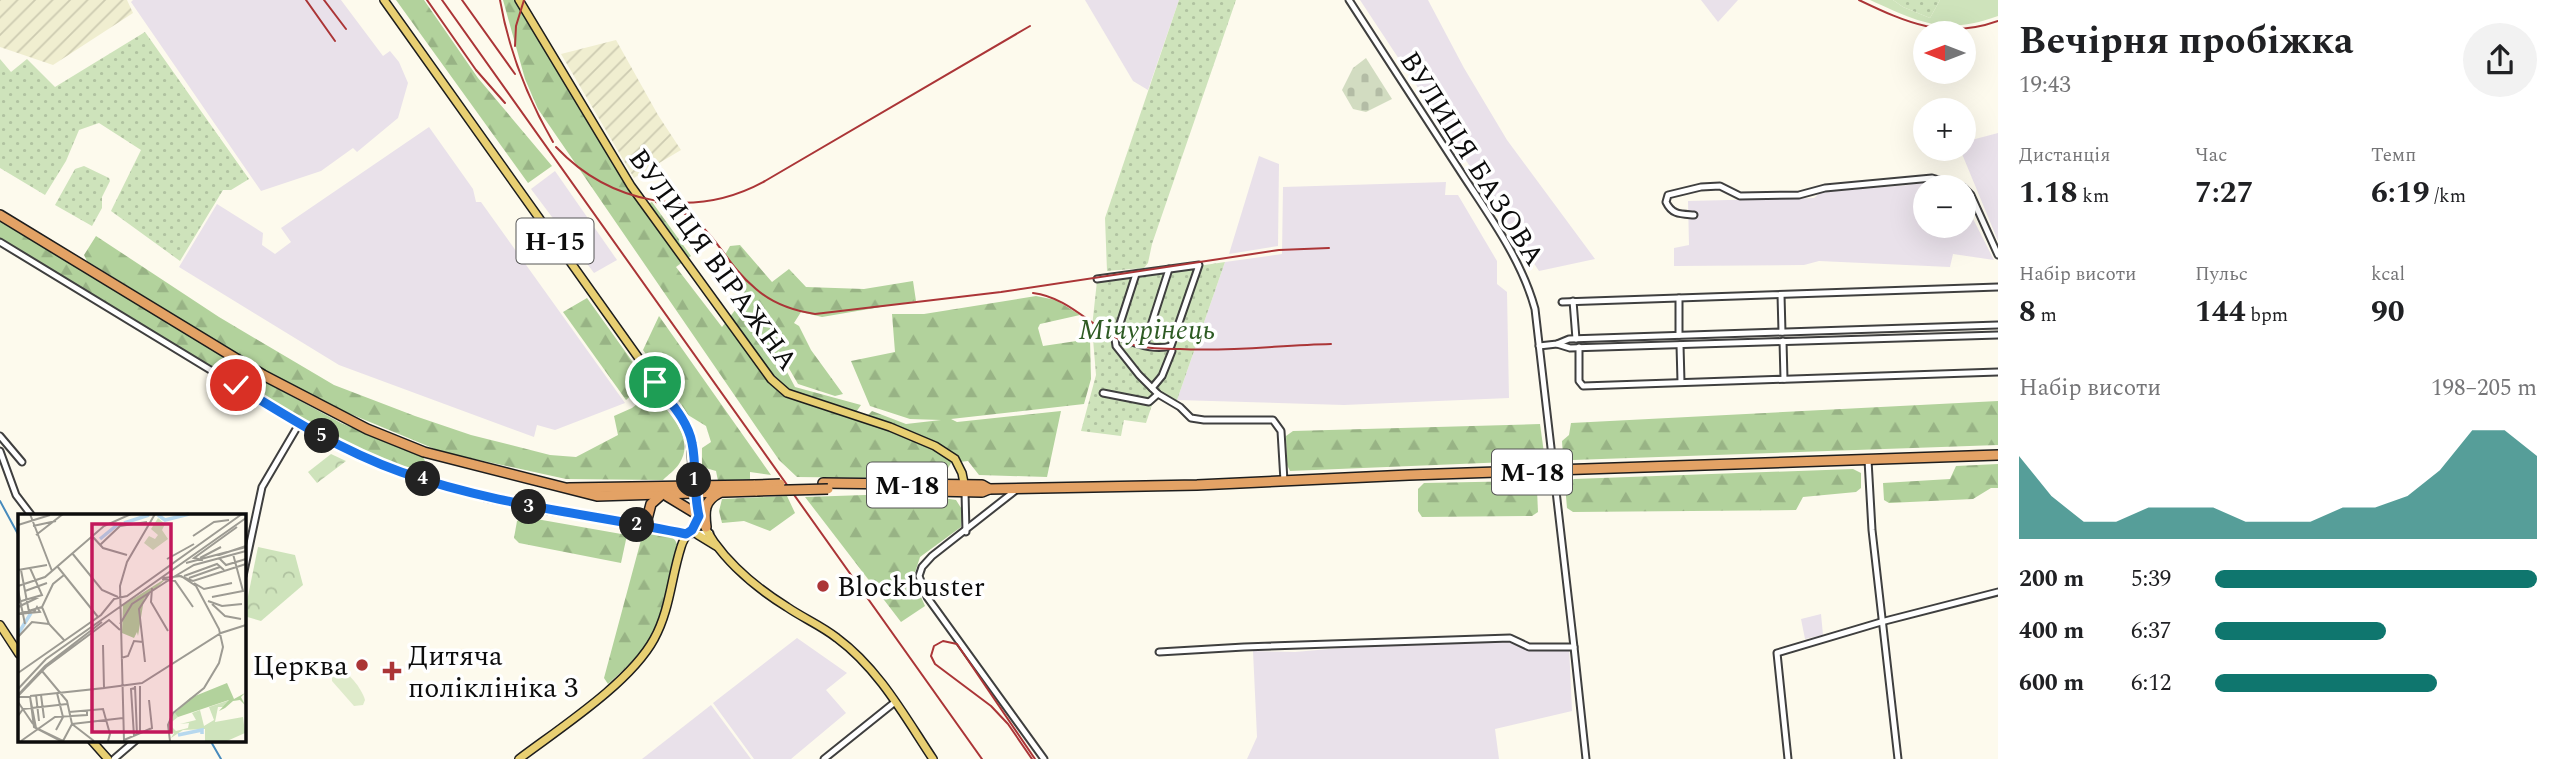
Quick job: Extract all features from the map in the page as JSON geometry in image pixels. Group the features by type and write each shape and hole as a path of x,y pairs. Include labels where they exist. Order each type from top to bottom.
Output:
{"highway":[{"name":"М-18","path":"0,215 263,375 367,429 437,457 569,488 695,490 826,486 965,489 982,485 989,489 1018,489 1998,455"},
{"name":"М-18","path":"569,488 581,494 629,496 695,490 720,493 756,488"},
{"path":"708,530 704,509 707,502 720,493"},
{"path":"645,527 653,500 663,495 699,516"},
{"path":"629,496 644,501 650,513"}],"main road":[{"name":"Н-15","path":"384,0 687,426 692,443 695,490"},
{"name":"ВУЛИЦЯ ВІРАЖНА","path":"519,0 631,186 771,379 787,393 890,427 935,446 955,459 962,473 965,489"},
{"path":"695,490 699,516 722,551 750,580 837,638 871,670 933,759"},
{"path":"519,759 634,667 654,641 666,612 681,545 699,516"},
{"path":"698,534 722,551"},
{"path":"0,625 18,652"},
{"path":"93,742 108,759"}],"street":[{"name":"ВУЛИЦЯ БАЗОВА","path":"1349,0 1495,226 1525,279 1535,309 1586,759"},
{"path":"1694,215 1672,211 1666,202 1668,195 1700,187 1720,186 1740,196 1799,195 1825,188 1913,180"},
{"path":"1976,206 1998,255"},
{"path":"0,242 299,424 359,455 444,486 532,508 686,534 698,534 708,530"},
{"path":"1097,279 1199,265 1171,345 1166,347 1137,344 1116,335"},
{"path":"1145,344 1170,269"},
{"path":"1136,274 1116,335 1116,346 1125,360 1157,394 1180,407 1191,418 1273,420 1281,430 1283,481"},
{"path":"1562,302 1998,287"},
{"path":"1781,295 1782,332"},
{"path":"1679,298 1679,335"},
{"path":"1573,301 1576,339"},
{"path":"1557,344 1562,340 1576,339 1998,325"},
{"path":"1539,346 1557,344 1579,348 1998,335"},
{"path":"1783,341 1784,379"},
{"path":"1680,345 1681,382"},
{"path":"1579,348 1581,385 1998,372"},
{"path":"1152,388 1162,376 1172,351"},
{"path":"1103,393 1149,402 1157,394"},
{"path":"245,567 262,487 299,424"},
{"path":"0,436 22,462"},
{"path":"0,451 16,495 30,514"},
{"path":"1868,460 1881,622 1898,759"},
{"name":"ВУЛИЦЯ ВІРАЖНА","path":"965,489 966,532"},
{"path":"1018,489 926,562 919,576 921,585 937,613 1044,759"},
{"path":"1788,759 1776,654 1881,622 1998,592"},
{"path":"1159,652 1510,638 1529,647 1574,647"},
{"path":"824,759 894,702"},
{"path":"114,759 134,742"}],"shaded area":[{"path":"0,0 127,0 133,13 53,65 0,47"},
{"path":"341,0 383,56 390,51 399,62 408,83 398,118 357,152 353,148 321,171 261,191 131,2"},
{"path":"1085,0 1179,0 1148,90 1133,81"},
{"path":"1360,0 1428,0 1507,140 1595,259 1539,271"},
{"path":"1701,0 1738,0 1718,22"},
{"path":"616,40 681,150 634,178 561,54"},
{"path":"429,127 473,189 476,202 481,202 625,403 555,430 537,425 534,437 339,365 179,267 217,204 263,233 262,245 275,254 291,242 281,228"},
{"path":"1998,133 1998,241 1976,188 1976,175 1971,175 1965,161 1976,161 1976,139"},
{"path":"1259,156 1279,164 1278,246 1229,254"},
{"path":"555,171 617,260 594,273 531,189"},
{"path":"1446,182 1445,195 1458,195 1497,261 1497,284 1507,292 1509,398 1344,405 1177,400 1225,262 1282,254 1283,187"},
{"path":"1913,183 1913,238 1976,238 1976,225 1994,260 1953,254 1950,267 1819,261 1804,265 1674,266 1674,248 1689,245 1688,201 1814,198 1821,192"},
{"path":"1821,614 1823,635 1805,639 1801,619"},
{"path":"797,638 847,673 826,690 846,713 791,759 754,759 713,703"},
{"path":"1506,638 1521,644 1569,645 1572,711 1495,729 1499,759 1247,759 1257,737 1253,651 1295,652 1419,641"},
{"path":"711,705 751,759 642,759"}],"green space":[{"path":"396,0 424,0 478,78 552,166 528,183"},
{"path":"503,0 519,0 645,205 652,202 691,256 676,267 722,327 746,296 722,260 730,246 740,245 772,282 789,269 806,287 864,289 913,281 916,301 822,317 801,312 794,323 799,326 811,350 843,394 835,396 798,384 779,351 777,353 795,387 861,405 854,415 864,419 872,411 906,424 941,420 910,419 870,406 851,361 895,352 892,314 924,314 1036,296 1056,300 1080,315 1040,324 1038,328 1043,346 1090,339 1091,379 1084,404 951,419 957,422 1061,411 1047,477 979,475 968,461 951,463 945,473 885,478 797,477 779,460 538,109 525,79"},
{"path":"1179,0 1236,0 1152,244 1148,263 1144,268 1107,271 1105,218"},
{"path":"1870,0 1893,0 1930,18 1940,0 1998,0 1998,16 1976,23 1922,21"},
{"path":"1893,0 1940,0 1930,18"},
{"path":"145,32 249,179 231,190 223,190 180,261 111,211 141,150 99,123 79,130 66,161 45,195 0,168 0,59 11,72 27,59 55,87"},
{"path":"1366,58 1392,99 1366,112 1353,109 1342,90 1353,68"},
{"path":"84,166 110,181 102,197 102,208 92,226 55,205 75,169"},
{"path":"0,219 291,396 341,423 423,457 425,461 422,471 371,457 284,411 0,238"},
{"path":"96,236 219,317 334,385 415,416 471,435 550,455 576,457 618,435 614,416 632,408 652,392 678,425 684,454 663,480 566,479 442,452 329,405 274,376 87,261 84,255"},
{"name":"Мічурінець","path":"1225,262 1177,400 1174,401 1161,392 1153,402 1146,423 1124,420 1121,436 1081,431 1096,375 1092,327 1097,281"},
{"path":"587,298 647,382 626,400 563,312"},
{"path":"659,316 771,475 750,472 750,479 718,481 716,471 702,467 702,448 711,442 706,426 688,415 643,350"},
{"path":"1998,401 1998,445 1573,460 1563,456 1562,441 1569,435 1571,423"},
{"path":"1540,424 1544,453 1533,461 1290,471 1287,465 1286,436 1293,431"},
{"path":"331,454 346,461 317,483 308,472"},
{"path":"1998,464 1998,488 1991,488 1973,499 1889,503 1884,500 1883,483 1950,479 1956,466"},
{"path":"1853,469 1861,473 1861,488 1856,492 1803,497 1796,510 1573,512 1567,508 1565,485 1574,479"},
{"path":"1527,481 1537,490 1538,512 1532,516 1422,517 1418,511 1418,489 1424,483"},
{"path":"865,495 956,500 963,511 961,527 920,557 913,579 925,606 901,622 805,497"},
{"path":"787,496 795,513 770,531 744,521 722,523 719,511 722,499"},
{"path":"525,517 627,535 621,563 519,543 514,538 517,521"},
{"path":"649,532 671,537 678,547 669,590 650,638 626,668 608,684 604,678 641,540"},
{"path":"258,547 295,555 303,585 261,621 245,616"},
{"path":"336,669 350,676 358,686 365,700 363,705 354,706 332,681 332,673"}],"waterway":[{"path":"0,501 18,534"},
{"path":"211,742 221,759"}],"tram line":[{"path":"1032,759 1008,724 991,706 935,664 931,656 934,646 943,641 957,644 1035,759"}],"railway":[{"path":"306,0 335,41"},
{"path":"324,0 346,29"},
{"path":"427,0 476,70 505,103"},
{"path":"442,0 982,759"},
{"path":"462,0 515,74"},
{"path":"500,0 508,38 520,74 553,142"},
{"path":"515,46 516,26 524,0"},
{"path":"1859,0 1910,22 1943,29 1961,29 1998,21"},
{"path":"556,147 578,167 628,194 682,203 738,193 765,181 1030,26"},
{"path":"656,202 676,209 704,228 742,276 762,294 784,306 815,314 1001,292 1279,250 1329,248"},
{"path":"1033,293 1061,302 1110,334 1142,347 1218,350 1331,344"}],"place":[{"name":"Blockbuster","path":"823,586"},
{"name":"Церква","path":"362,665"},
{"name":"Дитяча поліклініка 3","path":"392,671"}],"route":[{"path":"236,385 309,430 359,455 444,486 485,498 549,511 686,534 692,530 699,516 695,500 692,443 687,426 655,382"}]}
